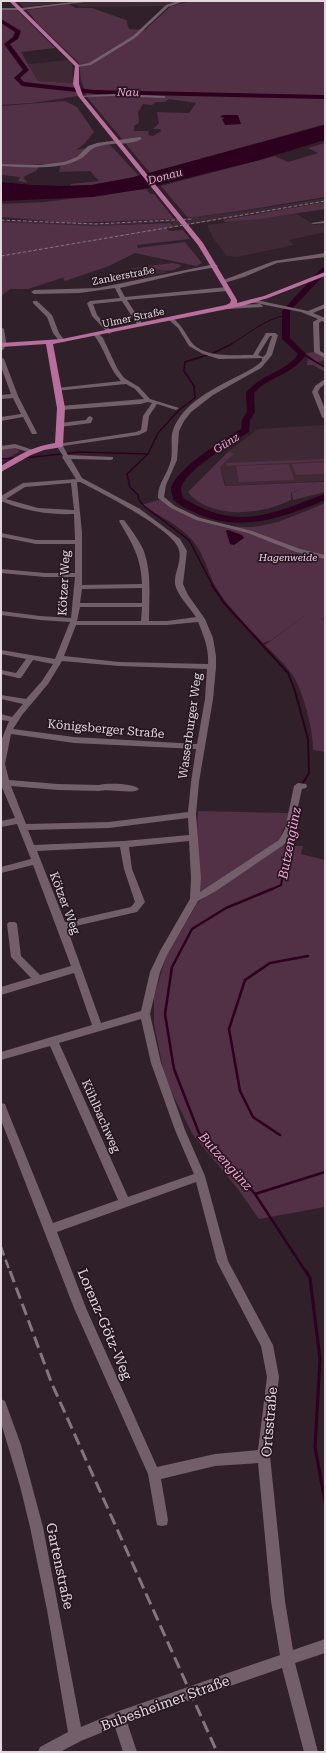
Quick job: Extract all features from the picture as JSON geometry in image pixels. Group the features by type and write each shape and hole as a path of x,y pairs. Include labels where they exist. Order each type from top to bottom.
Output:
{"main road":[{"path":"11,1 77,66 76,84 81,96 202,244 223,279 234,302 228,307"},
{"name":"Ulmer Straße","path":"1,347 62,341 252,302 325,274"},
{"path":"228,291 252,302"},
{"path":"1,470 38,448 63,452 60,408 49,343"}],"street":[{"path":"1,9 19,9 68,2 91,1"},
{"path":"167,1 171,4"},
{"path":"77,66 90,64 134,37 167,6 182,1"},
{"path":"81,96 114,95 164,97"},
{"path":"101,144 109,138 110,132"},
{"path":"1,165 40,166 65,163 79,158 90,147 140,138 126,146 127,153"},
{"path":"118,142 132,142"},
{"path":"314,223 325,222"},
{"path":"223,279 235,278 276,262 325,255"},
{"name":"Zankerstraße","path":"34,292 92,290 197,268 215,266"},
{"path":"116,286 119,288 140,325"},
{"path":"108,332 94,315 89,304 162,294 228,291"},
{"path":"264,305 266,297"},
{"path":"36,302 50,316 56,332 62,341"},
{"path":"252,302 298,311 323,319"},
{"path":"228,307 264,305"},
{"path":"310,314 325,306"},
{"path":"171,319 180,327 191,345 205,353 215,356 255,356 264,359"},
{"path":"323,319 316,322 316,336 317,352 324,355"},
{"path":"1,329 3,336 1,347"},
{"path":"96,334 100,338 118,375 137,388 151,401"},
{"path":"255,356 265,337 268,334 275,335 269,355 264,359 265,361 259,368 206,397 188,411 181,419 176,431 174,463 160,492 163,501 198,519 250,532 298,551 325,558"},
{"path":"1,359 15,396 34,433"},
{"path":"325,381 317,387 315,392 325,416"},
{"path":"57,390 127,382"},
{"path":"1,397 15,396"},
{"path":"63,452 102,437 137,434 144,431 144,419 151,401"},
{"path":"60,408 151,401 176,408"},
{"path":"1,419 24,415"},
{"path":"60,425 89,422 90,418"},
{"path":"1,448 15,446 31,451"},
{"path":"63,452 111,458"},
{"name":"Wasserburger Weg","path":"63,452 77,480 138,510 178,540 183,551 179,584 184,595 201,619 209,638 212,667 209,701 195,782 192,814 196,878 195,899 160,960 152,984 145,1014 156,1062 180,1130"},
{"path":"1,465 16,460"},
{"path":"1,499 23,484 77,480"},
{"name":"Kötzer Weg","path":"77,480 78,587 73,622 58,660 47,681 14,720 2,745 1,764 3,782 32,848 98,1027"},
{"path":"1,499 36,511 77,512"},
{"path":"122,521 140,552 144,564 145,623"},
{"path":"1,535 36,542 78,542"},
{"path":"1,571 45,575 78,575"},
{"path":"78,587 145,586"},
{"path":"76,605 145,605"},
{"path":"1,613 73,622 145,623 201,619"},
{"path":"1,652 31,658 58,660 119,664 212,667"},
{"path":"1,672 18,676 31,658"},
{"path":"1,697 28,702"},
{"path":"1,717 14,720"},
{"name":"Königsberger Straße","path":"9,730 74,740 202,747"},
{"path":"3,782 58,787 99,788 105,786 135,789"},
{"path":"195,899 213,889 282,842 289,829 301,786"},
{"path":"1,824 109,825 192,814"},
{"path":"32,848 124,844 193,838"},
{"path":"62,926 134,910 140,902 128,869 124,844"},
{"path":"1,870 36,861"},
{"path":"12,924 16,957 39,980"},
{"path":"1,991 77,968"},
{"path":"1,1056 145,1014"},
{"name":"Kühlbachweg","path":"53,1040 124,1203"},
{"name":"Lorenz-Götz-Weg","path":"1,1106 80,1308 154,1474 162,1520"},
{"name":"Ortsstraße","path":"180,1130 200,1176 223,1262 266,1345 274,1377 264,1456 278,1601 288,1660 311,1752"},
{"path":"50,1229 200,1176"},
{"name":"Gartenstraße","path":"1,1405 14,1440 43,1560 76,1736"},
{"path":"154,1474 216,1460 264,1456"},
{"name":"Bubesheimer Straße","path":"45,1752 76,1736 119,1718 325,1646"},
{"path":"119,1718 130,1752"}],"shaded area":[{"path":"18,1 192,1 171,6 79,7 72,3 24,8"},
{"path":"69,60 72,64 73,83 38,81 28,64"},
{"path":"325,198 325,202 1,257 173,226 170,222 95,226 47,225 1,222 1,220 96,223 169,220 246,211"},
{"path":"297,214 314,225 325,224 325,232 289,240 294,245 237,257 227,256 213,238 207,225"},
{"path":"147,266 168,272 144,278 133,276 128,269"},
{"path":"325,425 325,481 226,486 220,467 234,454 229,451 258,429"}],"green space":[{"path":"192,1 325,1 325,124 150,173 87,97 81,80 79,63 38,24 27,10 69,4 76,8 92,8 126,20 129,29 145,30 171,6","holes":["169,99 196,103 189,113 157,112 159,123 153,129 160,129 161,131 153,136 148,135 149,131 134,131 134,126 139,123 138,112 143,104 152,105 156,102 165,102"]},
{"path":"1,9 16,9 55,48 21,52 38,81 73,83 79,96 32,103 1,105"},
{"path":"65,101 77,107 94,132 84,144 76,150 108,144 139,176 91,185 70,186 71,184 99,181 90,171 59,172 61,164 1,165 1,106"},
{"path":"325,143 325,197 188,218 161,186 275,156 288,162 318,153 308,148"},
{"path":"1,166 39,167 36,171 23,177 28,183 18,181 20,177 1,175"},
{"path":"146,189 150,194 154,194 174,219 71,223 1,217 1,204 45,202"},
{"path":"325,202 325,209 261,219 225,222 223,220"},
{"path":"1,222 95,226 170,223 173,226 166,228 170,231 183,230 190,239 137,245 138,248 185,242 202,263 196,266 135,253 109,266 65,281 63,278 65,277 28,289 10,289 1,296"},
{"path":"173,263 182,265 170,271 147,266"},
{"path":"317,352 325,358 325,360 319,362 325,366 325,372 313,365 307,365 308,358 313,359 306,353"},
{"path":"12,447 18,449 19,452 1,462 1,450"},
{"path":"229,451 234,454 220,467 225,486 316,482 291,493 291,500 266,509 237,512 223,511 209,507 198,501 188,492"},
{"path":"325,459 325,461 227,466 226,463"},
{"path":"325,462 325,474 296,475 292,464"},
{"path":"289,464 294,480 239,482 236,466"},
{"path":"317,482 325,482 325,492 293,500 292,493"},
{"name":"Hagenweide","path":"166,498 170,504 188,513 221,524 243,527 270,524 325,503 325,620 319,617 325,621 325,752 313,750 312,733 303,699 295,679 265,645 310,612 271,640 263,643 224,600 214,584 202,555 192,540 175,525 141,505"},
{"path":"198,811 290,813 279,841 200,894 197,838"},
{"path":"279,845 303,846 301,854 325,860 325,1207 259,1219 237,1188 193,1135 165,1079 154,1024 154,997 166,956 198,902"}],"water":[{"path":"223,115 238,115 241,124 225,125 222,119 225,118 220,117"},
{"name":"Donau","path":"325,125 325,140 256,161 143,189 93,197 1,201 1,182 61,186 91,185 130,178"},
{"path":"228,530 242,535 244,538 234,545 230,544 226,531"}],"waterway":[{"name":"Nau","path":"1,21 18,31 16,38 7,44 26,70 17,78 22,84 95,92 325,97"},
{"name":"Günz","path":"325,270 286,311 286,339 302,354 299,359 289,368 264,380 255,387 250,393 251,412 246,420 246,430 207,454 181,479 176,489 178,499 186,504 214,517 227,520 256,519 271,516 325,497"},
{"name":"Butzengünz","path":"230,345 264,323 287,315"},
{"name":"Butzengünz","path":"213,586 189,540 144,506 139,500 138,495 130,487 127,474 148,454 158,433 179,410 195,398 194,386 184,371 185,362 211,354 230,345"},
{"path":"302,354 325,367"},
{"path":"24,458 80,452 147,454"},
{"path":"1,459 16,458"},
{"name":"Butzengünz","path":"212,585 224,603 288,673 295,691 308,739 309,773 301,786"},
{"name":"Butzengünz","path":"270,890 281,885 292,831"},
{"name":"Butzengünz","path":"255,1194 199,1133 174,1069 165,1014 172,967 192,929 226,908 272,889"},
{"path":"280,1135 253,1117 240,1091 229,1029 245,980 270,963 308,956"},
{"path":"255,1194 325,1172"},
{"name":"Butzengünz","path":"255,1194 306,1272"},
{"name":"Butzengünz","path":"306,1271 310,1278 320,1359 315,1447 325,1502"}],"railway":[{"path":"1,256 325,201"},
{"path":"1,220 95,224 193,219"},
{"path":"1,1247 10,1272"},
{"path":"10,1271 52,1384 217,1752"}]}
